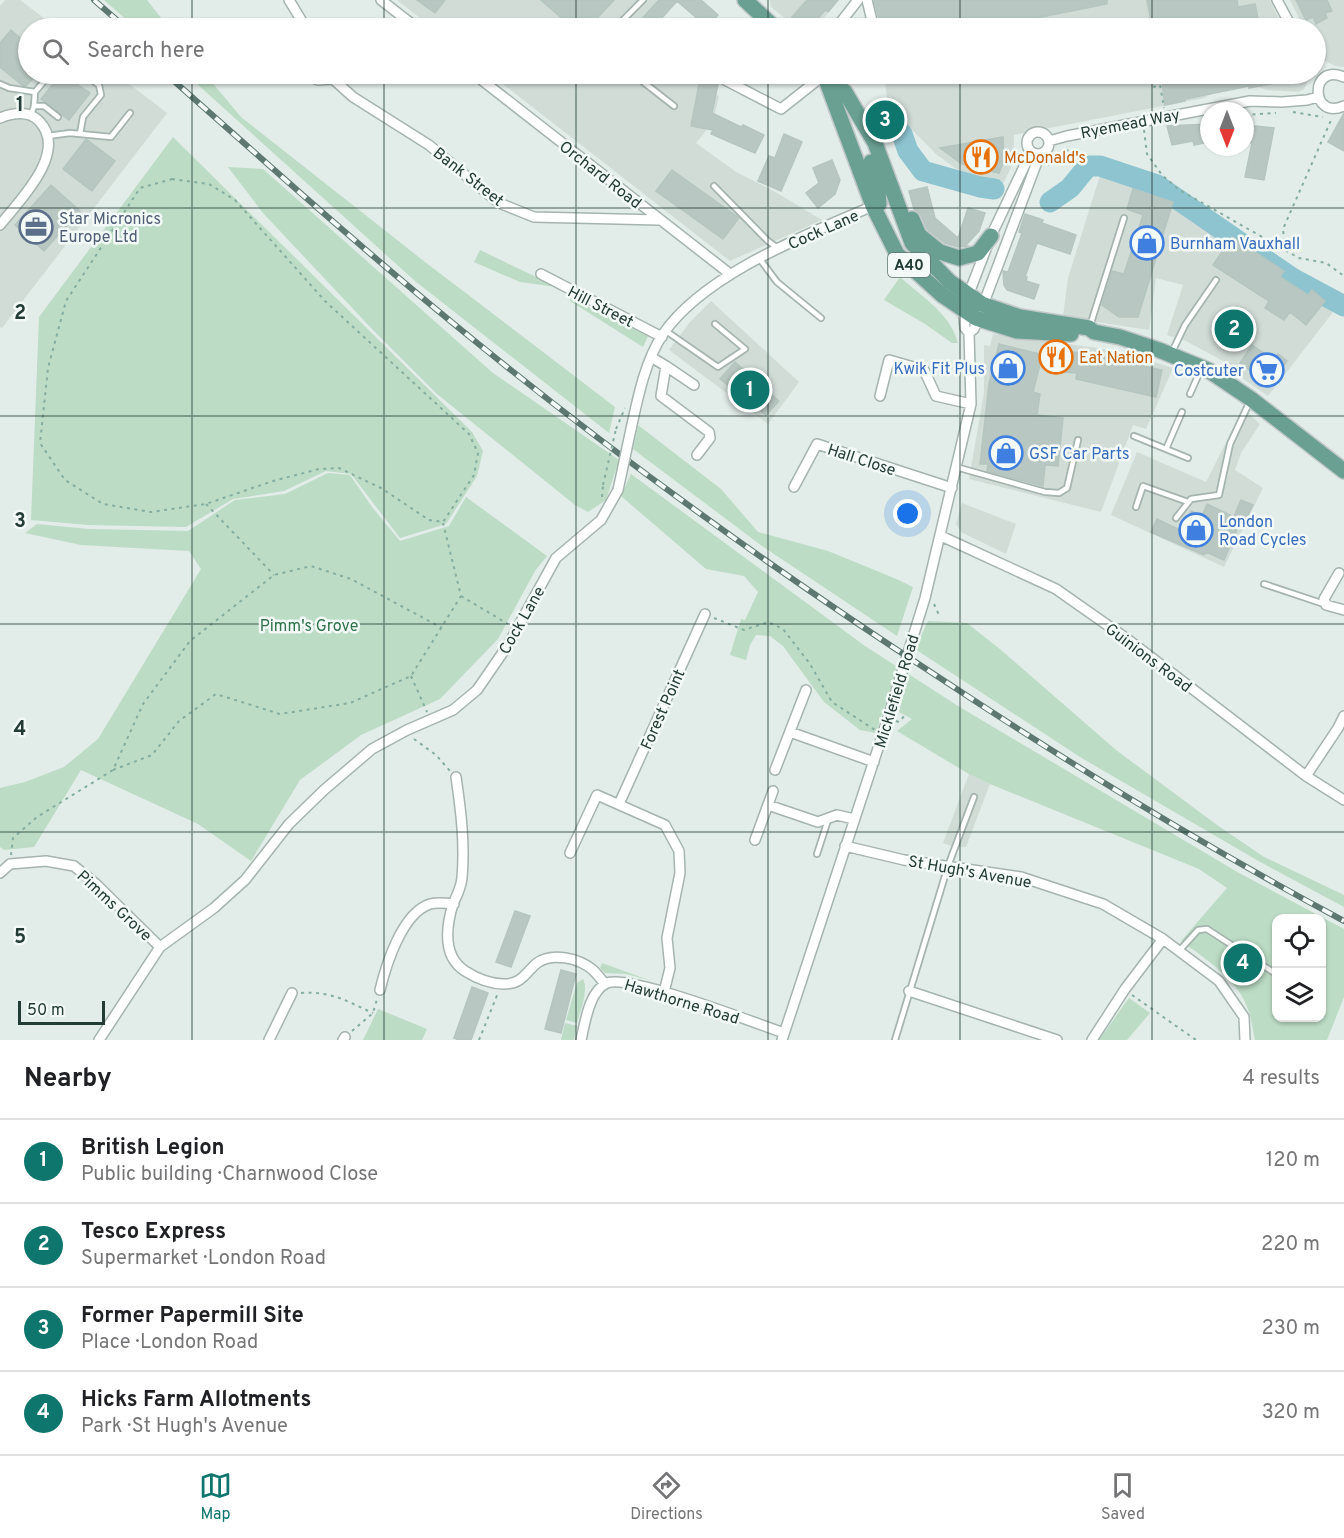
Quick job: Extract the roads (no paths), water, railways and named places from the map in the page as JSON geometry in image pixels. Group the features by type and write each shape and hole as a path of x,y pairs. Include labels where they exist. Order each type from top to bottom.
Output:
{"main road":[{"path":"745,0 764,18"},
{"name":"A40","path":"827,84 897,254 942,295 965,302 979,311 1120,337 1202,367 1251,399 1344,471"},
{"name":"A40","path":"835,84 845,92 875,143 897,196 912,243 950,282 965,302"},
{"name":"A40","path":"845,92 877,178 876,205"},
{"path":"897,196 919,235 940,252 959,258 978,253 992,236"}],"street":[{"path":"289,0 300,18"},
{"path":"381,0 404,18"},
{"path":"844,18 858,0"},
{"path":"867,0 871,18"},
{"path":"1277,0 1287,18"},
{"path":"1326,77 1331,74 1344,76"},
{"name":"Bank Street","path":"340,84 353,97 429,145 499,203 534,217 659,220"},
{"name":"Orchard Road","path":"487,84 730,274"},
{"path":"732,84 781,109 811,84"},
{"path":"1319,84 1318,97 1324,105 1335,109 1344,106"},
{"name":"Ryemead Way","path":"965,302 1030,152 1027,142 1033,133 1043,133 1049,141 1250,100 1282,102 1318,97"},
{"path":"0,118 32,111 43,124 50,147 40,172 0,225"},
{"path":"1030,152 1041,154 1047,151 1049,141"},
{"path":"979,311 1041,154"},
{"name":"Cock Lane","path":"99,1040 160,947 214,908 244,880 289,824 324,790 372,749 407,730 453,710 477,690 517,629 556,558 601,520 618,490 637,400 651,357 664,334 693,302 730,274 759,258 897,196"},
{"name":"Hill Street","path":"541,274 664,334"},
{"name":"Micklefield Road","path":"783,1036 926,598 971,404 969,333 965,328 965,302"},
{"name":"Micklefield Road","path":"969,333 974,329 979,311"},
{"path":"651,357 694,385"},
{"path":"880,396 889,360 924,370 936,396 971,404"},
{"path":"666,366 661,396 709,432 710,438 697,455"},
{"name":"Hall Close","path":"795,487 817,444 952,488"},
{"name":"Guinions Road","path":"940,536 1056,589 1130,641 1306,776 1344,800"},
{"path":"1339,573 1324,599 1326,605 1344,610"},
{"name":"Forest Point","path":"619,804 705,614"},
{"path":"776,770 806,690"},
{"path":"1306,776 1344,716"},
{"path":"790,732 874,762"},
{"path":"456,777 463,846 461,888 446,934 451,954 462,969 468,973 501,984 519,982 539,962 553,957 571,960 592,969 605,984"},
{"path":"755,840 773,791"},
{"path":"570,853 597,795 665,825 679,850 680,873 667,938 670,968 664,992"},
{"path":"768,806 818,822 837,814 854,819"},
{"name":"St Hugh's Avenue","path":"845,846 904,860 1021,877 1103,904 1163,939 1219,981 1244,1017 1245,1040"},
{"name":"Pimms Grove","path":"0,873 10,864 46,861 74,866 96,884 160,947"},
{"path":"380,990 394,948 410,920 419,910 429,904 454,904"},
{"path":"1092,1040 1125,989 1163,939"},
{"name":"Hawthorne Road","path":"581,1040 590,1003 605,984 615,981 664,992 783,1036"},
{"path":"909,991 1057,1040"},
{"path":"269,1040 292,993"}],"lane":[{"path":"625,18 642,0"},
{"path":"0,84 9,88 34,92"},
{"path":"41,84 34,92 32,111 44,106 58,117"},
{"path":"80,134 83,117 101,96 96,84"},
{"path":"646,84 674,106"},
{"path":"48,136 80,134 111,137 130,114"},
{"path":"714,186 768,241 779,249"},
{"path":"1090,331 1124,218"},
{"path":"759,258 777,282 821,318"},
{"path":"1171,354 1185,325 1216,280"},
{"path":"664,334 718,368 745,349 715,324"},
{"path":"1190,394 1202,367"},
{"path":"1176,518 1191,499 1219,495 1230,444 1251,399"},
{"path":"1166,449 1182,412"},
{"path":"1134,436 1188,458"},
{"path":"956,467 1046,492 1059,493 1067,488 1078,440"},
{"path":"1136,507 1143,486 1188,502"},
{"path":"1264,584 1326,605"},
{"path":"895,1040 948,866 974,797"},
{"path":"817,854 829,818"},
{"path":"1179,951 1198,930 1207,928 1272,971"}],"waterway":[{"path":"891,124 902,134 908,151 923,171 994,189"},
{"path":"1050,202 1070,188 1088,166 1100,166 1157,185 1292,278 1344,306"}],"railway":[{"path":"94,0 115,18"},
{"path":"177,84 441,313 537,391 708,519 883,641 1041,744 1191,835 1344,921"}],"place":[{"name":"Former Papermill Site","path":"885,120"},
{"name":"McDonald's","path":"981,157"},
{"name":"Star Micronics Europe Ltd","path":"36,227"},
{"name":"Burnham Vauxhall","path":"1147,243"},
{"name":"Tesco Express","path":"1234,329"},
{"name":"Eat Nation","path":"1056,357"},
{"name":"Kwik Fit Plus","path":"1008,368"},
{"name":"Costcuter","path":"1267,370"},
{"name":"British Legion","path":"750,390"},
{"name":"GSF Car Parts","path":"1006,453"},
{"name":"London Road Cycles","path":"1196,530"},
{"name":"Hicks Farm Allotments","path":"1243,963"}],"park label":[{"name":"Pimm's Grove","path":"309,625"}]}
